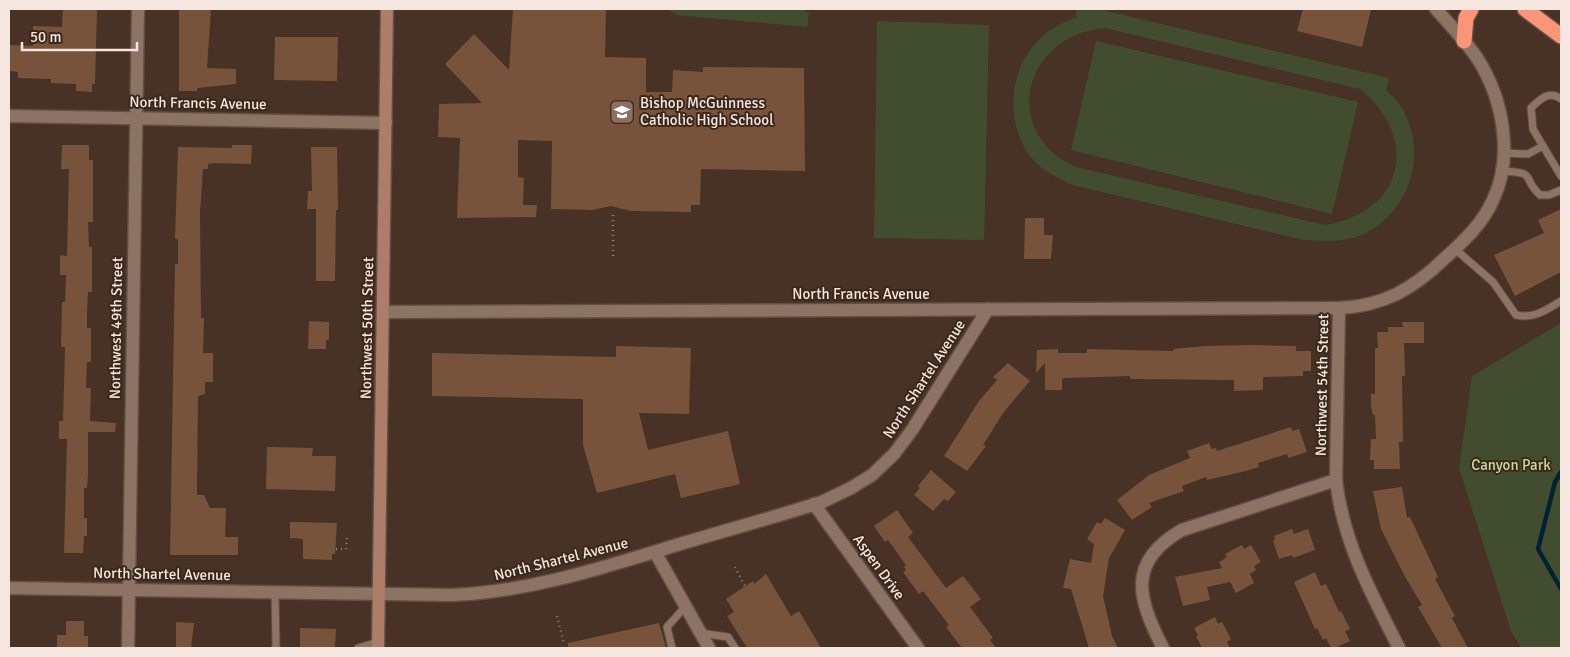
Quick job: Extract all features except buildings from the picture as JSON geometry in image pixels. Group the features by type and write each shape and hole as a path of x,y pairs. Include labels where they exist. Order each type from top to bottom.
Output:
{"highway":[{"path":"1464,41 1466,18 1471,9"},
{"path":"1525,9 1561,36"}],"main road":[{"name":"Northwest 50th Street","path":"378,645 387,9"}],"street":[{"name":"Northwest 49th Street","path":"128,648 138,9"},
{"name":"Northwest 54th Street","path":"1399,648 1360,572 1347,538 1339,508 1336,480 1339,308 1373,304 1392,297 1423,278 1455,249 1485,214 1493,200 1502,171 1504,153 1502,123 1492,89 1476,58 1436,9"},
{"name":"North Francis Avenue","path":"9,116 386,122"},
{"name":"North Francis Avenue","path":"383,312 1339,308"},
{"name":"North Shartel Avenue","path":"9,588 451,596 506,591 568,577 814,504 852,488 872,475 894,454 912,430 988,309"},
{"path":"1162,648 1142,601 1142,581 1149,558 1164,540 1182,530 1336,480"},
{"name":"Aspen Drive","path":"814,504 918,648"},
{"path":"655,552 709,648"}],"lane":[{"path":"1561,99 1556,95 1549,95 1539,100 1531,108 1533,129 1561,176"},
{"path":"1504,153 1528,154 1543,146"},
{"path":"1502,171 1522,172 1529,176 1535,190 1540,195 1549,195 1561,190"},
{"path":"1455,249 1493,282 1516,315 1528,318 1561,301"},
{"path":"275,592 276,648"},
{"path":"672,648 666,626 685,607"},
{"path":"700,633 728,638 735,648"},
{"path":"358,648 378,645"}],"path":[{"path":"612,256 613,212"},
{"path":"336,549 346,549 347,537"},
{"path":"735,568 745,586"},
{"path":"557,616 564,644"}],"green space":[{"path":"667,9 805,9 809,13 807,27 677,15"},
{"path":"1077,9 1098,9 1389,78 1386,90 1401,106 1410,125 1414,145 1413,165 1408,185 1399,203 1385,219 1360,236 1336,241 1304,240 1073,185 1053,175 1034,161 1025,149 1017,129 1013,109 1014,88 1020,69 1029,52 1042,37 1059,25 1079,17 1075,16","holes":["1105,28 1360,89 1379,109 1391,130 1396,151 1395,171 1386,190 1372,206 1351,218 1325,225 1076,167 1052,152 1037,132 1030,110 1031,88 1039,66 1055,48 1077,35"]},
{"path":"877,21 989,25 984,240 874,238"},
{"path":"1096,41 1358,102 1332,214 1071,150"},
{"name":"Canyon Park","path":"1561,323 1561,648 1521,648 1511,631 1459,468 1472,376"}],"waterway":[{"path":"1561,472 1555,482 1538,549 1561,589"}],"place":[{"name":"Bishop McGuinness Catholic High School","path":"622,112"}]}
